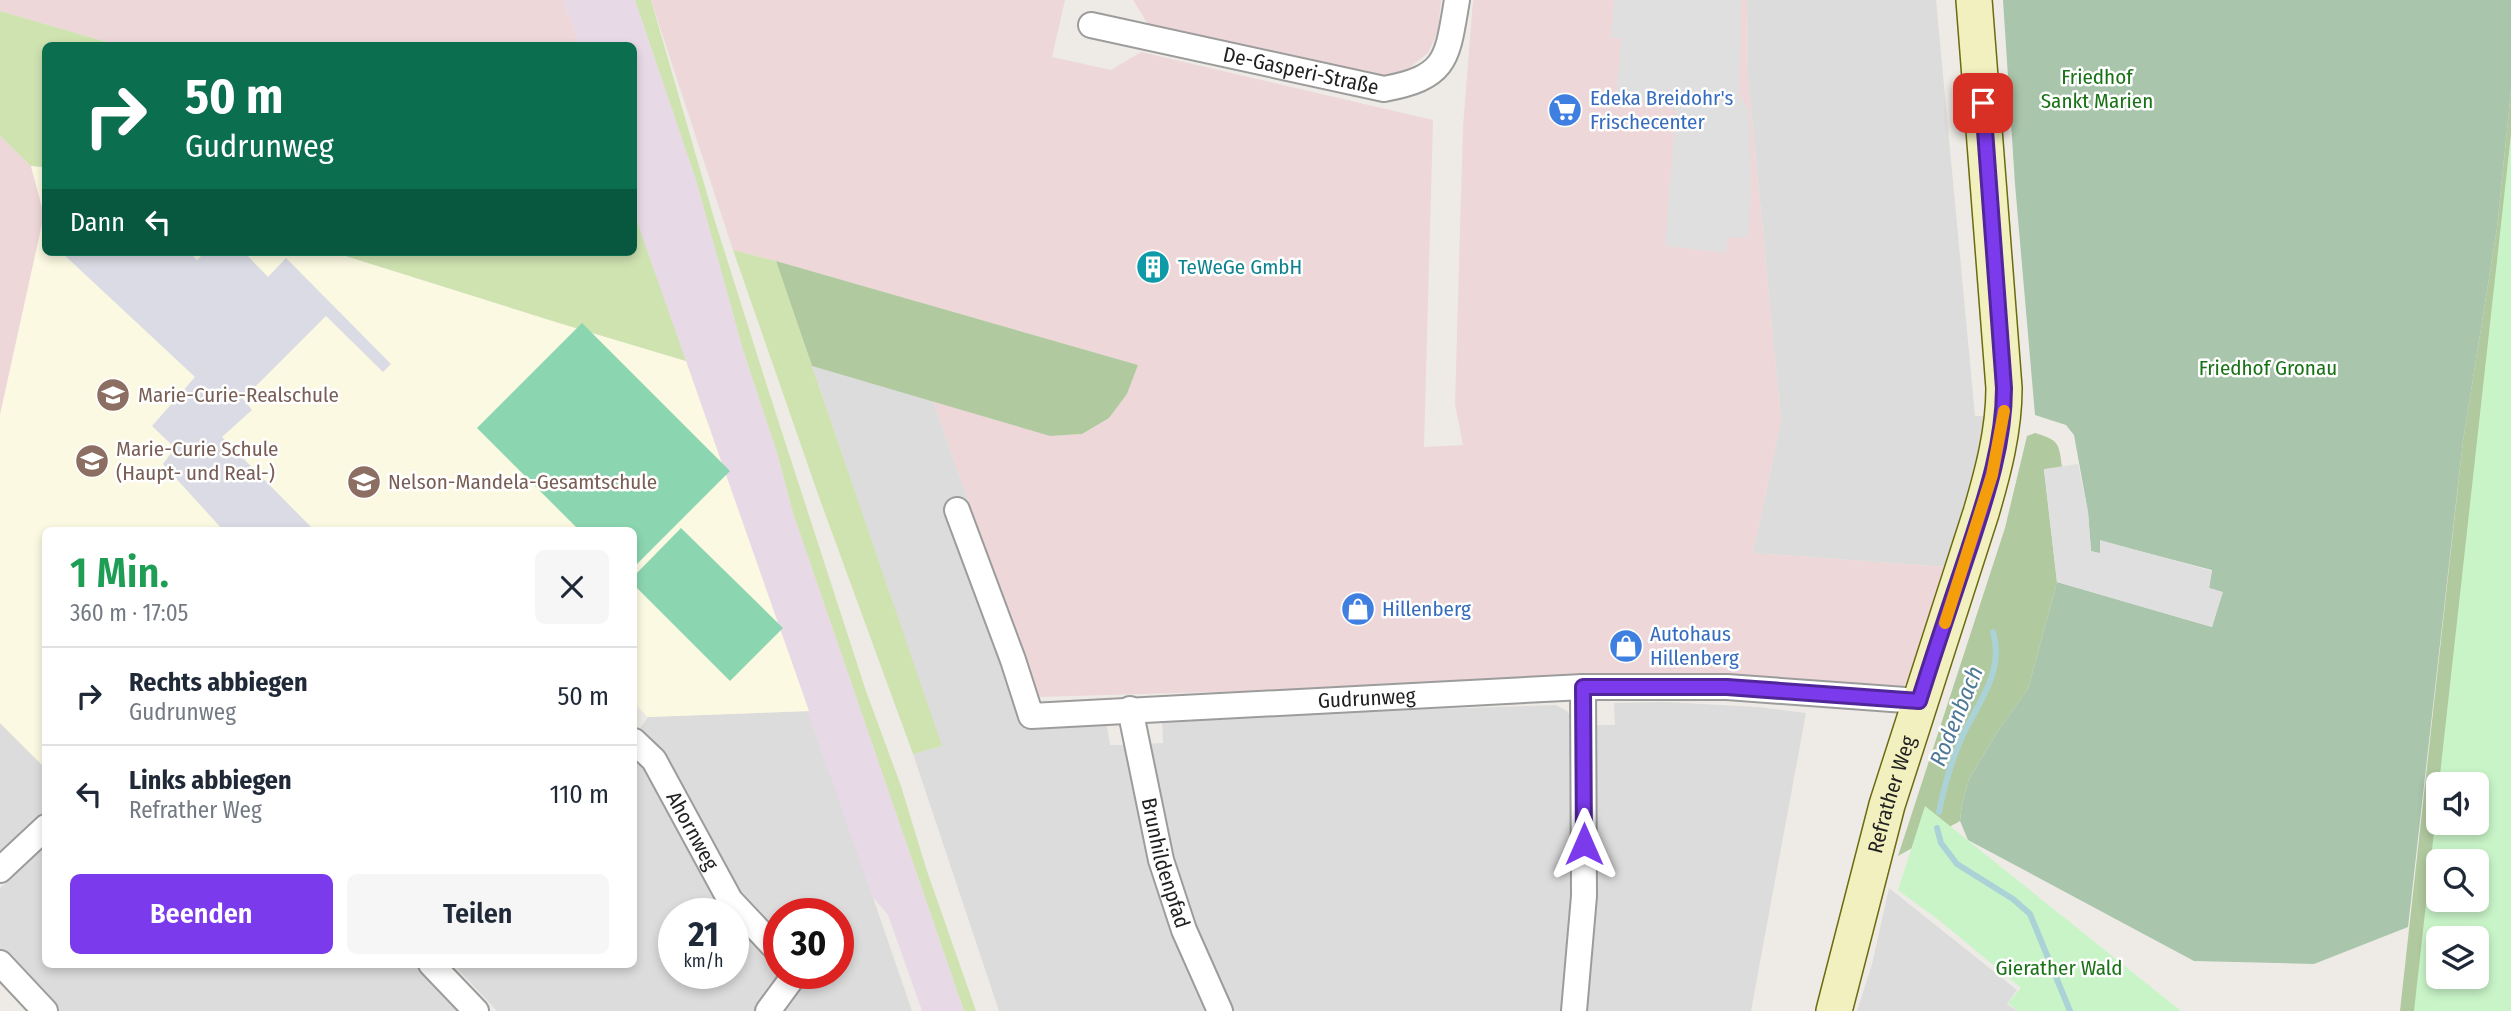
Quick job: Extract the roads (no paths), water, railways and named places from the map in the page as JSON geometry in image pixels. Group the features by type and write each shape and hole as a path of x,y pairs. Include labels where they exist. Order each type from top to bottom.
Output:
{"main road":[{"name":"Refrather Weg","path":"1834,1011 1887,806 1989,484 2004,408 1974,0"}],"street":[{"name":"De-Gasperi-Straße","path":"1091,25 1384,89 1409,85 1435,71 1450,44 1457,0"},
{"name":"Gudrunweg","path":"957,510 1031,716 1583,687 1727,687 1919,701"},
{"path":"1574,1011 1584,895 1583,687"},
{"name":"Brunhildenpfad","path":"1130,709 1161,860 1184,930 1220,1011"},
{"name":"Ahornweg","path":"637,744 654,760 730,900 763,935"},
{"path":"0,870 42,831"},
{"path":"0,962 45,1011"},
{"path":"435,968 476,1011"},
{"path":"768,1011 784,989"}],"waterway":[{"name":"Rodenbach","path":"1939,812 1957,748 1992,674 1996,647 1993,632"},
{"name":"Rodenbach","path":"1937,828 1941,843 1957,864 2013,899 2030,914 2070,1011"}],"place":[{"name":"Edeka Breidohr's Frischecenter","path":"1565,110"},
{"name":"TeWeGe GmbH","path":"1153,267"},
{"name":"Marie-Curie-Realschule","path":"113,395"},
{"name":"Marie-Curie Schule (Haupt- und Real-)","path":"92,461"},
{"name":"Nelson-Mandela-Gesamtschule","path":"364,482"},
{"name":"Hillenberg","path":"1358,609"},
{"name":"Autohaus Hillenberg","path":"1626,646"}],"park label":[{"name":"Friedhof Sankt Marien","path":"2097,89"},
{"name":"Friedhof Gronau","path":"2268,368"},
{"name":"Gierather Wald","path":"2059,968"}]}
